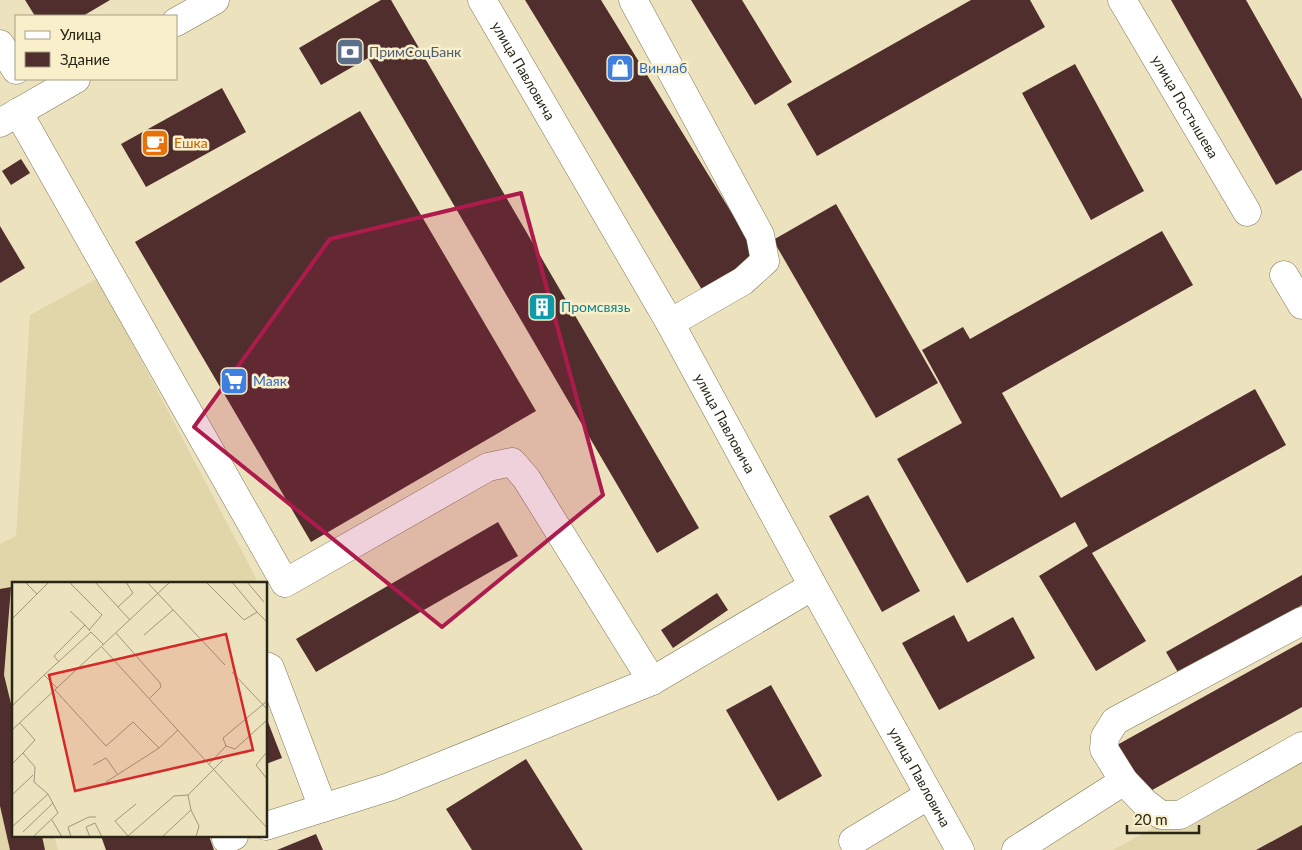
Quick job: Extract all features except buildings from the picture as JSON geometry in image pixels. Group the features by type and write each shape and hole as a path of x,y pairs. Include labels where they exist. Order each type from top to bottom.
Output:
{"street":[{"path":"178,21 215,0"},
{"name":"улица Павловича","path":"482,0 670,323 813,586 960,850"},
{"path":"633,0 760,235 765,260 743,280 670,323"},
{"name":"улица Постышева","path":"1122,0 1247,212"},
{"path":"0,44 15,68"},
{"path":"22,80 18,112 286,583 488,467 512,462 526,478 652,681"},
{"path":"18,112 74,80"},
{"path":"1284,275 1302,305"},
{"path":"268,825 389,787 652,681 813,586"},
{"path":"1302,621 1115,721 1105,738 1104,749 1124,781 1144,802 1162,814 1180,815 1302,746"},
{"path":"268,667 323,808"},
{"path":"1016,850 1124,781"},
{"path":"853,841 929,795"}],"highlighted area":[{"path":"521,193 603,495 442,627 194,427 330,239"}],"shaded area":[{"path":"98,278 257,580 253,582 12,582 12,838 55,838 58,850 0,850 0,544 16,536 30,315"},
{"path":"1302,746 1302,850 1113,850"}],"place":[{"name":"ПримСоцБанк","path":"350,52"},
{"name":"Винлаб","path":"620,68"},
{"name":"Ешка","path":"155,143"},
{"name":"Промсвязь","path":"542,307"},
{"name":"Маяк","path":"234,381"}]}
